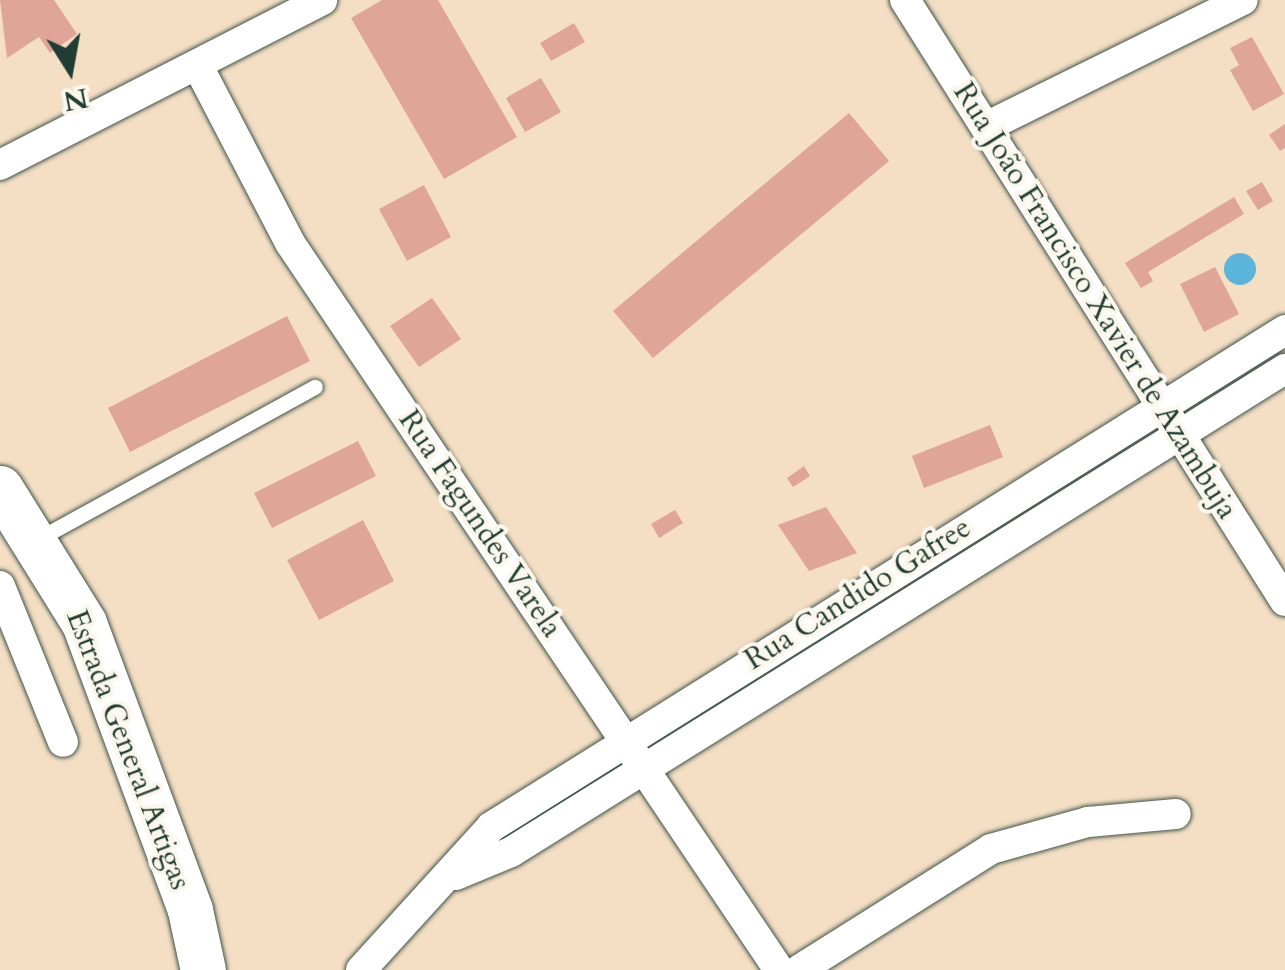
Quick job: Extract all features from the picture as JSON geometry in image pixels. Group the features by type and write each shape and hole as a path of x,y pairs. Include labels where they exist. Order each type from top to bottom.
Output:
{"main road":[{"name":"Estrada General Artigas","path":"0,488 84,623 190,910 203,970"}],"street":[{"path":"0,165 199,68 322,0"},
{"name":"Rua João Francisco Xavier de Azambuja","path":"905,0 988,126 1176,438 1285,602"},
{"path":"988,126 1242,0"},
{"name":"Rua Fagundes Varela","path":"199,68 290,243 779,970"},
{"name":"Rua Candido Gafree","path":"361,970 448,879 491,827 625,738 1285,330"},
{"name":"Rua Candido Gafree","path":"448,879 511,852 644,764 1285,369"},
{"path":"0,586 63,742"},
{"path":"799,970 991,849 1088,822 1176,814"}],"lane":[{"path":"33,542 314,387"}],"water":[{"path":"1240,253 1251,258 1256,269 1251,280 1240,285 1229,280 1224,269 1229,258"}],"building":[{"path":"0,0 54,0 77,34 50,53 39,37 7,58"},
{"path":"382,0 438,0 517,137 444,179 351,18"},
{"path":"574,23 585,42 551,61 540,43"},
{"path":"1252,37 1284,94 1253,111 1230,70 1239,65 1230,48"},
{"path":"541,78 561,112 525,132 506,98"},
{"path":"849,113 889,161 653,358 613,311"},
{"path":"1285,124 1285,148 1280,151 1269,135"},
{"path":"1262,182 1273,201 1258,210 1246,191"},
{"path":"424,185 451,237 407,261 379,209"},
{"path":"1234,197 1244,214 1148,272 1153,281 1141,288 1125,263"},
{"path":"1215,267 1239,314 1204,332 1180,284"},
{"path":"432,298 461,339 419,367 390,326"},
{"path":"287,316 310,361 130,452 108,408"},
{"path":"990,425 1003,457 924,488 912,456"},
{"path":"358,441 376,476 272,528 254,493"},
{"path":"804,466 810,476 793,487 787,478"},
{"path":"826,507 857,553 809,571 778,525"},
{"path":"675,510 683,523 659,538 651,524"},
{"path":"363,520 394,581 319,620 287,560"}]}
